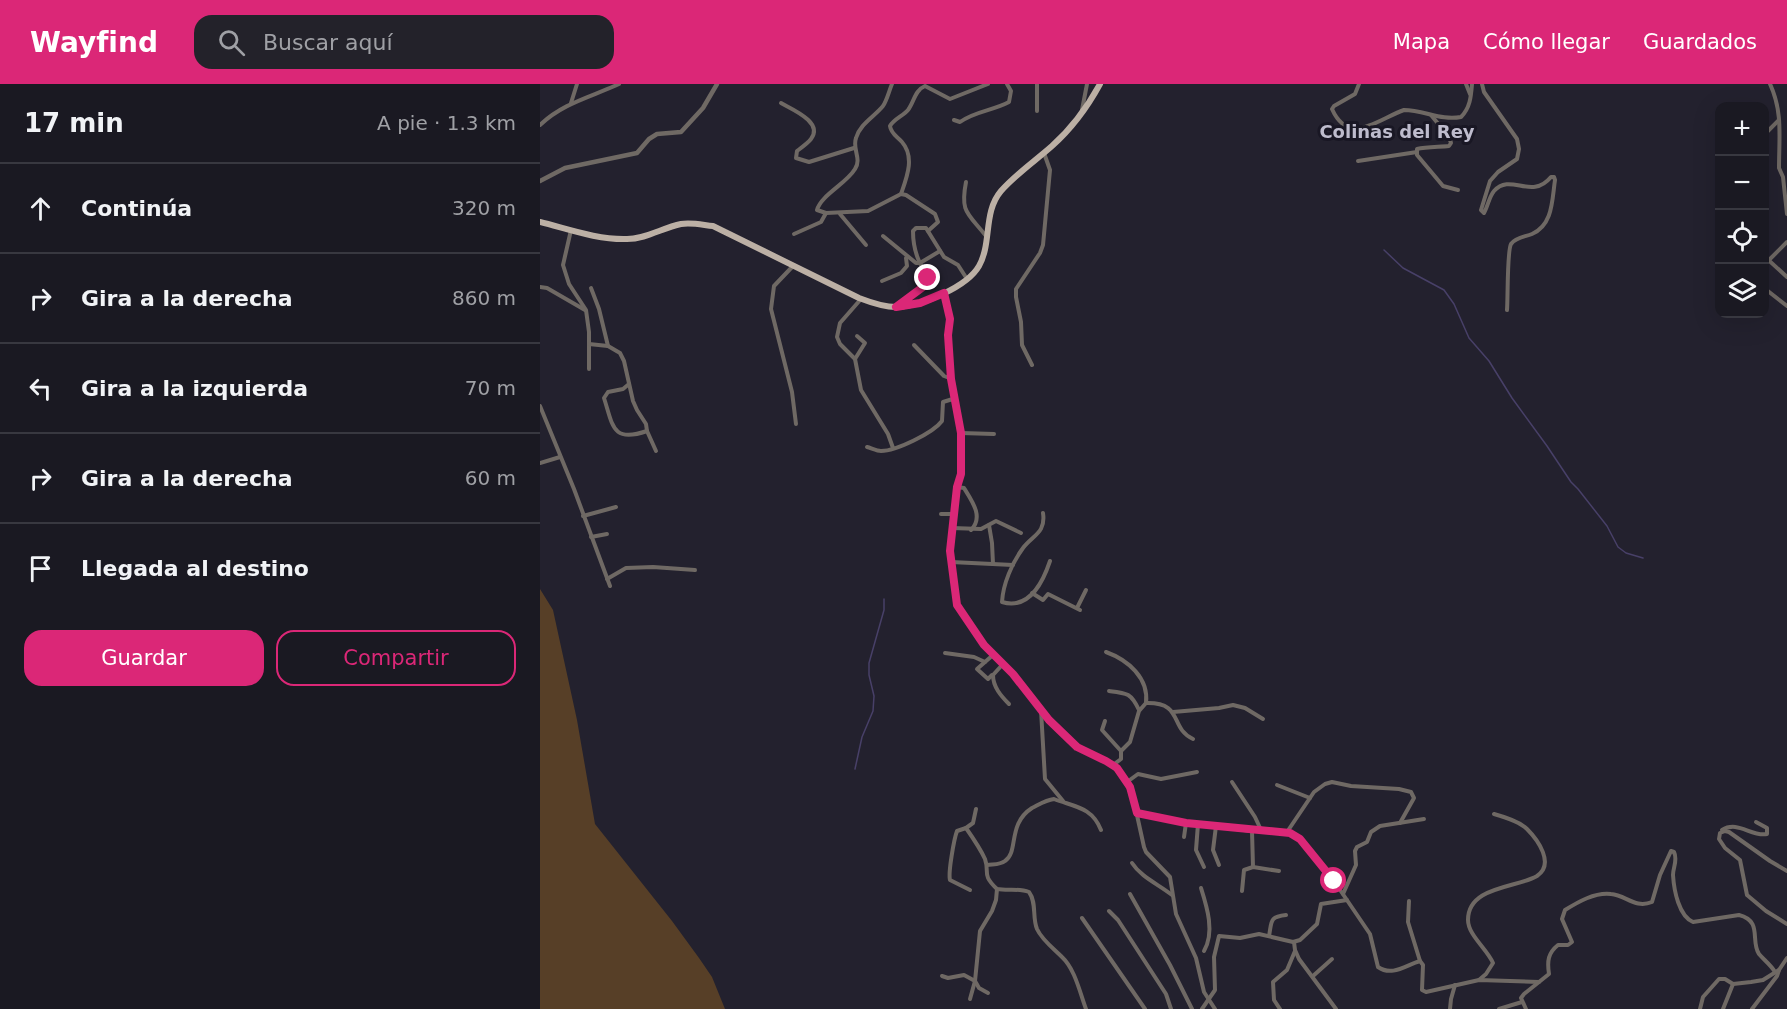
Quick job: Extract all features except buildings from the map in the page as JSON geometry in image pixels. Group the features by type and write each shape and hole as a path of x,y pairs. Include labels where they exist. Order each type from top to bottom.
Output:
{"main road":[{"path":"540,222 610,238 629,239 650,235 681,224 713,226 861,299 896,307 920,303 944,293 967,279 980,265 991,211 998,194 1012,179 1054,144 1081,113 1100,84"}],"street":[{"path":"571,103 577,84"},
{"path":"540,125 571,103 619,84"},
{"path":"540,181 566,168 637,153 649,139 657,134 681,132 697,117 717,84"},
{"path":"891,84 884,104 858,132 854,148 858,160 857,166 851,176 817,210 826,213 840,213 875,209 901,194 935,214 938,222 928,231"},
{"path":"901,194 910,161 903,143 891,131 892,122 908,111 920,88 925,86 950,99 988,84"},
{"path":"954,120 960,122 971,114 989,112 1009,102 1011,91 1007,84"},
{"path":"1037,84 1037,111"},
{"path":"1081,113 1087,84"},
{"path":"1359,84 1355,94 1332,109 1346,127 1361,129 1404,110 1452,119 1461,117 1467,111 1472,84"},
{"path":"1466,84 1471,96"},
{"path":"1482,84 1484,92 1517,139 1519,149 1517,159 1498,172 1490,181 1481,210 1484,213 1493,192 1501,187 1509,184 1534,189 1545,184 1551,177 1555,180 1551,212 1544,224 1535,233 1518,238 1511,244 1507,310"},
{"path":"1770,84 1778,100 1779,168 1783,177 1787,214"},
{"path":"781,103 803,116 811,123 814,130 811,139 797,152 796,158 810,162 854,148"},
{"path":"1358,161 1417,152 1421,148 1449,146 1451,143 1449,137 1431,115"},
{"path":"1769,130 1780,120"},
{"path":"1032,365 1022,345 1016,289 1040,253 1043,244 1050,170 1044,152"},
{"path":"1417,152 1417,155 1443,186 1458,190"},
{"path":"966,182 963,201 966,211 987,237"},
{"path":"794,234 821,222 826,213"},
{"path":"840,213 866,245"},
{"path":"896,307 927,284 928,275 920,263 914,231 920,226 926,228 940,251 958,265 967,279"},
{"path":"572,230 563,265 569,284 586,310 589,369"},
{"path":"883,236 916,263 940,251"},
{"path":"1769,260 1787,242"},
{"path":"882,281 901,273 907,266 906,257"},
{"path":"1768,264 1787,277"},
{"path":"793,266 774,286 771,309 792,392 796,424"},
{"path":"540,286 586,310"},
{"path":"591,288 608,346"},
{"path":"1769,292 1787,306"},
{"path":"944,293 950,319 948,335 951,379 961,433 961,474 957,487 952,528 951,562 959,611 993,655 1013,674 1041,709 1077,747 1113,765 1127,782 1146,852 1170,877 1176,914 1196,957 1204,992 1215,1009"},
{"path":"861,299 840,323 837,337 840,344 855,359 861,390 888,434 893,448"},
{"path":"855,359 865,343 857,336"},
{"path":"589,344 608,346 620,353 624,360 633,401 646,424 656,451"},
{"path":"914,345 944,376 951,379"},
{"path":"629,384 622,389 608,392 604,398 613,429 617,434 626,436 647,431"},
{"path":"867,447 879,451 893,448 933,430 942,421 943,402 956,398"},
{"path":"540,406 610,586"},
{"path":"961,433 994,434"},
{"path":"540,463 560,456"},
{"path":"957,487 964,488 976,511 977,524 971,530"},
{"path":"583,516 616,507"},
{"path":"1043,513 1044,522 1040,530 1024,547 1013,566 1003,589 1002,602 1019,603 1032,593 1041,583 1050,561"},
{"path":"941,514 954,514"},
{"path":"952,528 981,529 996,521 1021,533"},
{"path":"989,525 993,543 993,564"},
{"path":"591,537 608,534"},
{"path":"951,562 1013,566"},
{"path":"607,579 626,568 654,567 695,570"},
{"path":"1032,593 1043,600 1048,594 1078,609 1086,590"},
{"path":"1106,652 1136,669 1147,694 1146,703 1139,711 1130,742 1121,751"},
{"path":"945,653 974,657 985,662"},
{"path":"993,655 977,669 988,679 1003,664"},
{"path":"993,675 994,683 1009,704"},
{"path":"1109,691 1134,698 1139,711"},
{"path":"1146,703 1163,704 1173,711 1183,732 1193,739"},
{"path":"1173,711 1233,705 1245,708 1263,719"},
{"path":"1041,709 1045,779 1063,802"},
{"path":"1105,721 1102,730 1121,751 1121,759 1113,765"},
{"path":"1127,782 1137,774 1161,779 1197,772"},
{"path":"1232,782 1261,830"},
{"path":"1287,832 1314,792 1332,782 1411,792 1414,798 1400,823"},
{"path":"1277,785 1310,798"},
{"path":"987,865 1001,863 1010,856 1016,826 1022,815 1049,800 1063,802 1090,812 1097,819 1101,830"},
{"path":"970,890 950,880 948,873 954,854 957,831 973,823 976,809"},
{"path":"1137,813 1186,823 1251,831 1287,832 1300,839 1370,933 1378,967 1392,971 1420,961"},
{"path":"1479,980 1493,963 1469,928 1468,919 1472,905 1500,886 1536,876 1543,870 1546,859 1543,850 1527,828 1513,820 1494,814"},
{"path":"1343,894 1356,865 1355,851 1357,847 1367,842 1374,828 1424,819"},
{"path":"1756,822 1766,826 1767,834 1760,835 1733,826 1724,829 1719,839 1725,848 1740,860 1747,895 1766,911 1787,924"},
{"path":"1184,837 1186,823"},
{"path":"1198,824 1196,850 1204,867"},
{"path":"1215,826 1213,850 1219,865"},
{"path":"966,828 982,852 987,865 986,876 997,889 1013,891 1023,889 1029,892 1034,902 1037,929 1071,969 1086,1009"},
{"path":"1251,831 1253,867"},
{"path":"1720,833 1729,832 1787,871"},
{"path":"1526,1009 1522,1002 1524,994 1549,974 1548,959 1551,951 1558,945 1568,945 1572,942 1562,919 1565,910 1578,902 1602,894 1614,894 1635,904 1644,905 1652,902 1660,875 1671,851 1674,852 1676,859 1673,873 1674,885 1687,919 1693,922 1739,915 1744,917 1749,920 1755,931 1758,953 1777,971"},
{"path":"1132,863 1138,873 1153,880 1172,895"},
{"path":"1242,891 1242,872 1244,870 1253,867 1279,872"},
{"path":"1201,888 1209,925 1208,942 1204,951"},
{"path":"970,999 975,981 980,931 992,911 997,889"},
{"path":"1130,894 1192,1009"},
{"path":"1202,1009 1215,990 1214,957 1219,936 1240,938 1259,934 1294,942 1300,940 1317,924 1321,904 1347,900"},
{"path":"1409,901 1408,922 1423,965 1422,990 1426,992 1479,980 1539,982"},
{"path":"1109,911 1118,920 1166,994 1171,1009"},
{"path":"1269,936 1273,919 1286,915"},
{"path":"1082,918 1145,1009"},
{"path":"1294,942 1299,959 1336,1009"},
{"path":"1280,1009 1274,1000 1274,982 1292,963 1295,950"},
{"path":"1700,1009 1703,997 1719,979 1725,979 1733,984 1763,980 1777,971 1787,958"},
{"path":"1313,976 1332,959"},
{"path":"1752,1009 1777,976 1777,971"},
{"path":"942,976 948,978 964,975 988,993"},
{"path":"1723,1009 1733,984"},
{"path":"1450,1009 1450,999 1455,985"},
{"path":"1499,1009 1522,1002"}],"shaded area":[{"path":"540,589 553,610 577,720 595,824 699,958 712,977 725,1009 540,1009"}],"waterway":[{"path":"1384,250 1403,268 1444,290 1454,304 1469,338 1489,361 1571,482 1607,526 1618,547 1626,553 1643,558"},
{"path":"855,769 862,737 873,711 874,696 869,663 884,610 884,599"}],"district":[{"name":"Colinas del Rey","path":"1397,131"}],"route":[{"path":"928,278 927,284 919,292 896,307 920,303 944,293 950,319 948,335 951,379 961,433 961,474 950,539 955,597 959,611 984,645 1008,668 1049,720 1077,747 1117,768 1130,787 1137,813 1186,823 1290,833 1300,839 1334,881"}]}
